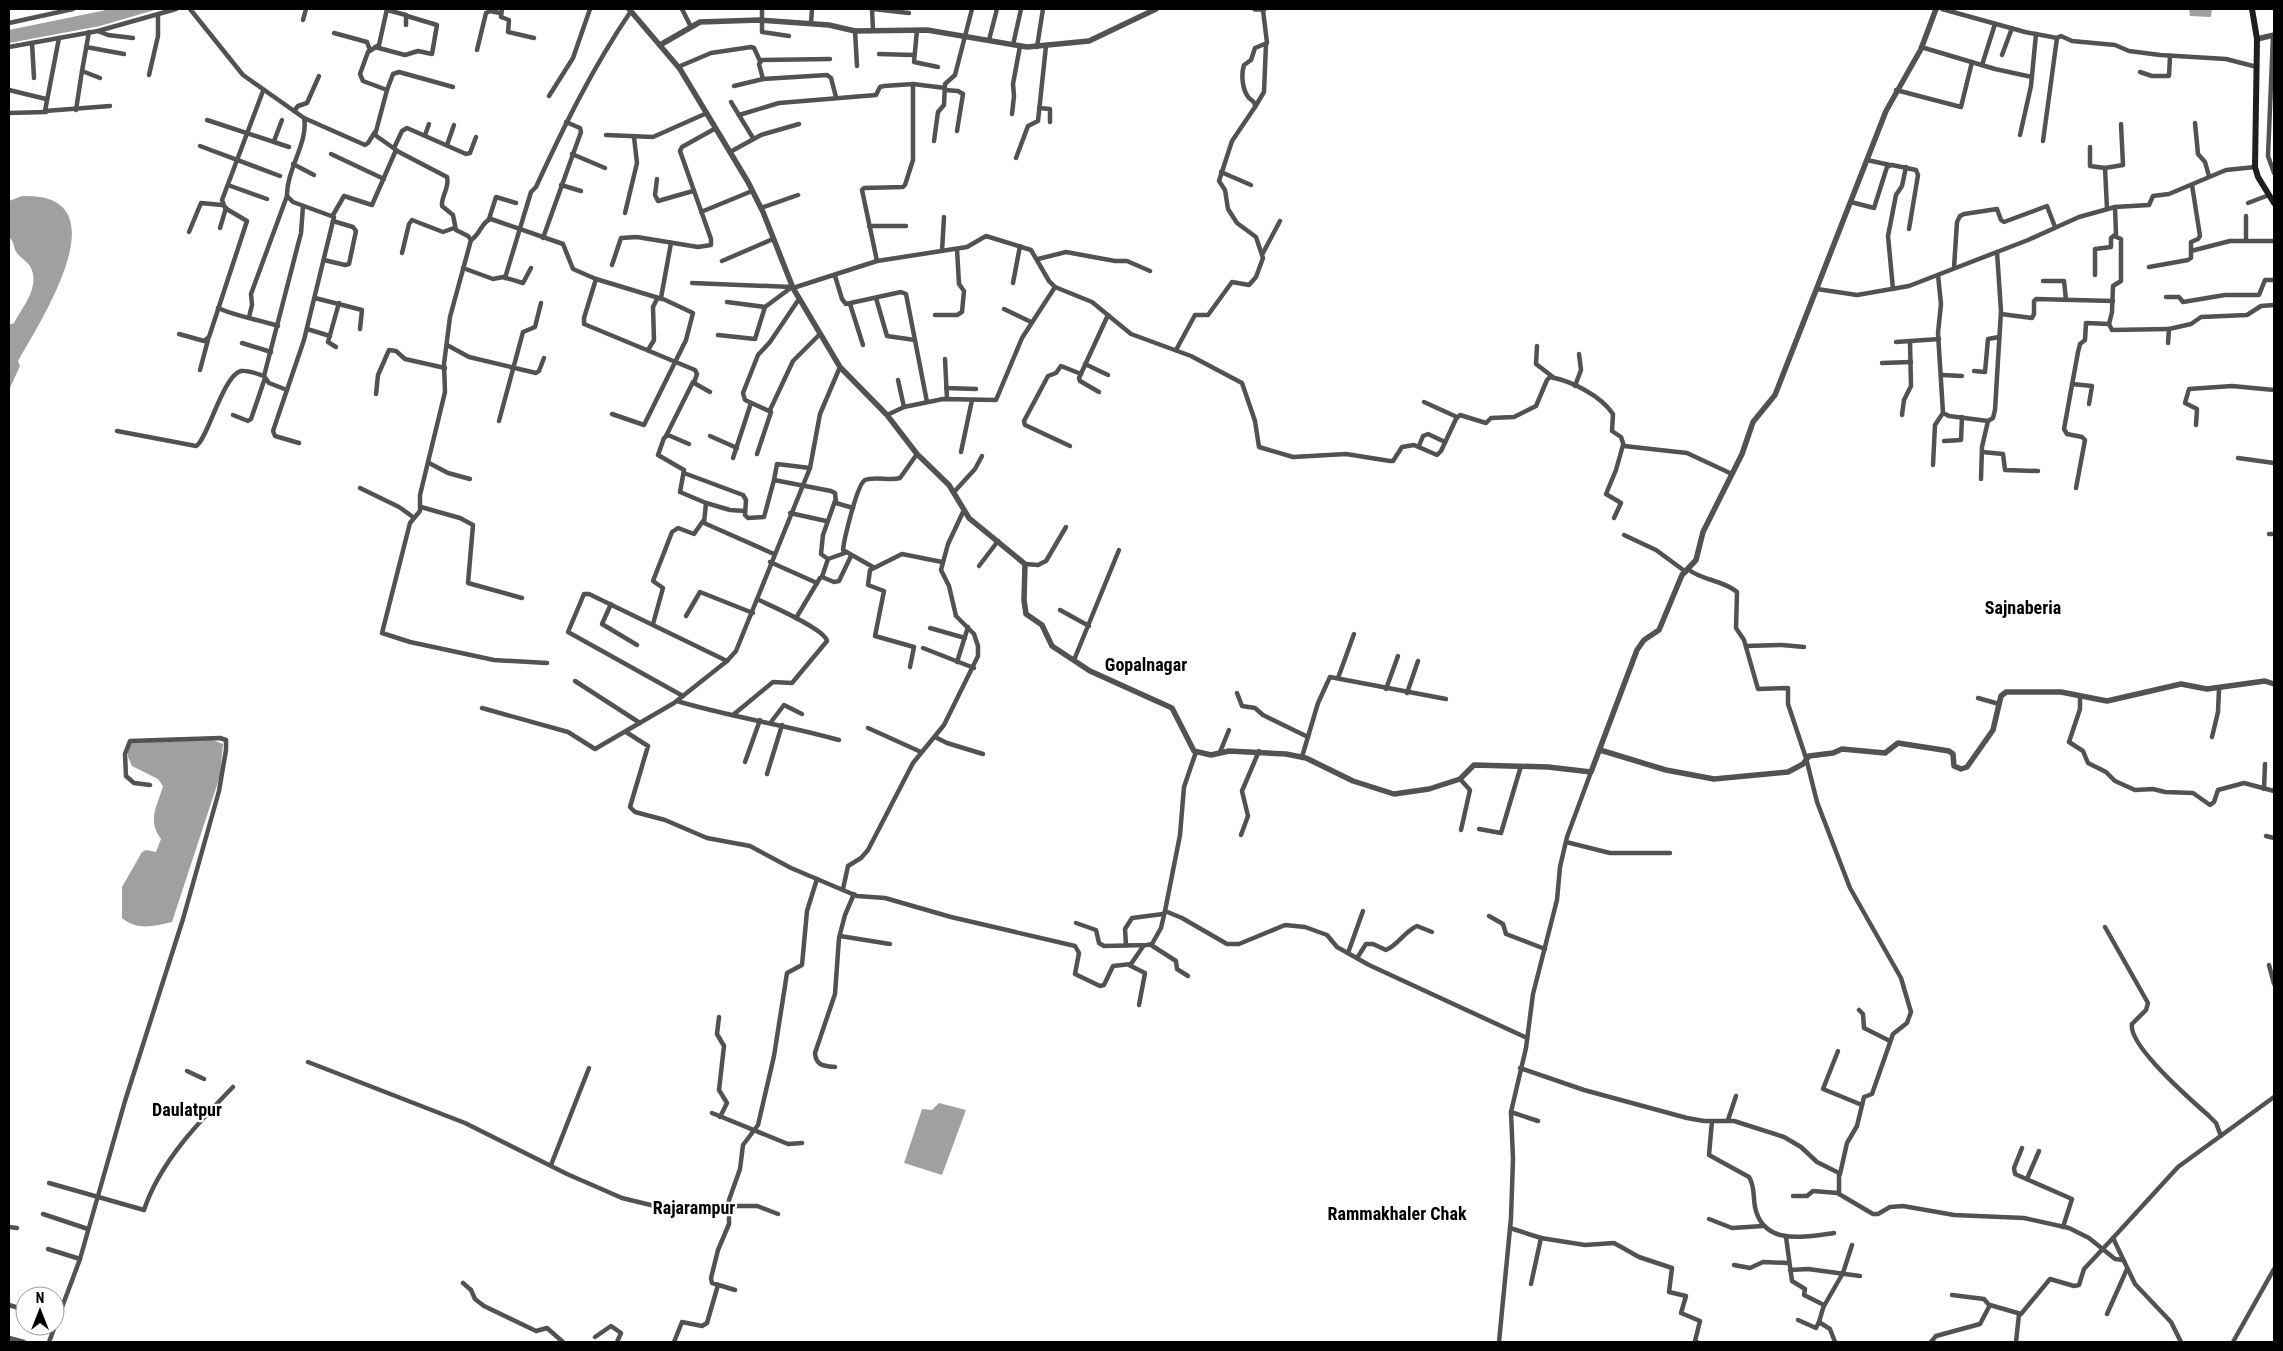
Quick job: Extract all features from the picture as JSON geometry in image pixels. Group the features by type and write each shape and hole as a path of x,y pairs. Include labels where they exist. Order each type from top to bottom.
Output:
{"main road":[{"path":"2252,9 2267,37 2257,66 2255,166 2258,177 2274,203"}],"street":[{"path":"9,23 73,9"},
{"path":"9,47 98,31 176,9"},
{"path":"190,9 243,75 304,118 364,145 368,143 375,132 384,107 386,90 394,74 399,72 453,87"},
{"path":"303,20 306,9"},
{"path":"375,47 405,55 418,51 432,54 436,25 387,9 379,44 370,50 360,77 363,81 386,90"},
{"path":"549,96 572,58 590,9"},
{"path":"682,9 690,26"},
{"path":"762,9 760,20 763,33 790,36"},
{"path":"811,23 812,9"},
{"path":"873,30 872,9 909,13"},
{"path":"934,141 938,112 944,105 946,82 955,77 972,9"},
{"path":"989,40 997,9"},
{"path":"1012,114 1013,84 1021,9"},
{"path":"1037,46 1043,9"},
{"path":"660,45 690,26 706,20 718,23 760,20 811,23 856,31 917,30 965,36 1017,46 1046,46 1089,40 1156,9"},
{"path":"1255,9 1263,9 1266,44 1264,92 1233,138 1219,182 1225,190 1228,209 1237,223 1256,237 1263,253"},
{"path":"1500,1342 1510,1228 1513,1159 1511,1112 1527,1038 1533,994 1557,900 1557,884 1566,842 1637,650 1644,640 1659,630 1682,576 1696,560 1705,527 1716,510 1742,454 1756,417 1775,395 1896,90 1921,47 1936,9"},
{"path":"1942,9 2036,34 2057,38 2061,36 2072,41 2120,46 2129,50 2170,56 2226,59 2257,66"},
{"path":"505,278 531,192 537,185 566,122 608,45 630,10 678,67 716,128 761,208 792,288 840,367 887,415 917,454 954,492 963,512 1024,564 1043,564 1066,527"},
{"path":"477,50 486,13 490,11 501,11 501,17 509,20 508,32 534,38"},
{"path":"149,75 157,42 158,15"},
{"path":"406,25 407,16"},
{"path":"1982,65 1995,24"},
{"path":"2002,55 2012,28"},
{"path":"917,30 915,63 938,67"},
{"path":"98,31 104,34 133,38"},
{"path":"856,31 857,66"},
{"path":"76,110 89,32"},
{"path":"334,33 366,42 370,50"},
{"path":"2020,135 2032,77 2036,34"},
{"path":"2267,37 2268,152 2274,173"},
{"path":"46,112 44,109 59,38"},
{"path":"2043,140 2057,38"},
{"path":"32,43 34,78"},
{"path":"1255,107 1255,102 1246,93 1243,68 1251,60 1257,46 1266,44"},
{"path":"1016,158 1028,126 1037,122 1046,46"},
{"path":"86,47 124,54"},
{"path":"678,67 717,52 751,47 754,48 760,62 763,79"},
{"path":"1921,47 2032,77"},
{"path":"879,54 914,55"},
{"path":"2140,72 2152,76 2169,76 2170,56"},
{"path":"760,62 830,59"},
{"path":"1896,90 1961,108 1972,62"},
{"path":"82,71 100,78"},
{"path":"294,111 298,106 307,103 319,76"},
{"path":"734,86 763,79 829,76 832,78 836,97"},
{"path":"877,261 863,188 904,186 912,165 913,84"},
{"path":"739,115 779,103 876,95 880,87 913,84 958,91 963,94 957,131"},
{"path":"9,90 46,99"},
{"path":"220,228 228,185 264,91"},
{"path":"731,102 753,138"},
{"path":"9,113 76,110 110,106"},
{"path":"1039,108 1050,109 1050,122"},
{"path":"606,135 656,137 707,113"},
{"path":"249,317 252,305 251,294 287,196 293,164 305,128 304,118"},
{"path":"207,120 289,147"},
{"path":"274,141 282,120"},
{"path":"543,238 581,130 566,122"},
{"path":"2195,123 2198,154 2205,162 2209,176"},
{"path":"425,135 429,124"},
{"path":"730,152 753,138 799,124"},
{"path":"2090,146 2091,167 2123,166 2121,124"},
{"path":"447,145 454,125"},
{"path":"298,443 273,435 307,329 333,215 344,196 372,205 404,129 410,128 468,154 476,137"},
{"path":"612,265 621,238 637,237 703,248 711,245 711,240 680,149 716,128"},
{"path":"375,132 377,137 395,149 447,177 448,183 441,204 453,215 454,228"},
{"path":"625,213 637,163 634,137"},
{"path":"200,146 280,176"},
{"path":"331,154 384,179"},
{"path":"572,154 605,168"},
{"path":"1867,160 1916,170 1918,175 1909,229"},
{"path":"293,164 314,175"},
{"path":"1851,202 1875,208 1886,169 1890,165"},
{"path":"1817,289 1857,295 1893,289 1938,275 2055,227 2107,209 2149,205 2152,197 2169,194 2209,176 2236,168 2255,166"},
{"path":"1893,289 1888,236 1896,195 1902,186 1906,168"},
{"path":"2105,168 2107,209"},
{"path":"1221,172 1251,185"},
{"path":"657,179 655,195 658,201 693,191"},
{"path":"228,185 267,199"},
{"path":"561,185 581,191"},
{"path":"2149,267 2191,258 2191,241 2198,239 2200,236 2192,185"},
{"path":"701,212 752,191"},
{"path":"761,208 798,195"},
{"path":"2248,203 2269,195"},
{"path":"287,196 289,200 303,206 333,215"},
{"path":"516,203 496,197 489,219 478,235 471,240 450,317 445,368 446,392 420,495 421,507 418,514 413,517 382,633 410,642 494,660 547,663"},
{"path":"189,232 201,203 224,207 248,221 218,308 200,370"},
{"path":"233,415 252,420 302,233 305,213 303,206"},
{"path":"1954,268 1957,222 1960,216 1997,208 2001,220 2004,222 2047,206 2055,227"},
{"path":"2095,275 2095,249 2110,248 2111,238 2114,236 2115,208"},
{"path":"2246,216 2246,240"},
{"path":"942,251 944,217"},
{"path":"489,219 565,245 573,269 596,279 660,299 693,313 686,340 644,425 612,414"},
{"path":"402,253 409,224 412,220 443,232 454,228 468,236 471,240"},
{"path":"324,260 345,265 350,261 355,229 333,221"},
{"path":"1176,350 1192,318 1197,315 1208,315 1232,282 1247,286 1254,280 1263,258 1263,253 1280,221"},
{"path":"869,226 906,226"},
{"path":"692,283 792,288 835,276 877,261 971,246 977,240 986,236 1033,252 1049,281 1055,287 1087,299 1131,334 1197,358 1243,385 1246,401 1255,421 1257,442 1262,448 1293,457 1346,454 1390,461 1394,460 1402,448 1410,445 1419,446 1437,454 1457,417"},
{"path":"2114,236 2121,238 2122,242 2121,281 2113,286 2113,301 2109,324 2112,330 2169,329 2191,324 2201,317 2247,315 2261,306 2274,305"},
{"path":"722,261 773,239"},
{"path":"2191,251 2225,241 2274,241"},
{"path":"648,350 654,340 652,330 672,243"},
{"path":"1012,283 1020,246"},
{"path":"935,315 958,315 962,312 964,291 959,284 957,249"},
{"path":"1038,259 1060,252 1072,252 1115,261 1127,261 1150,271"},
{"path":"1943,412 1949,416 1988,421 1993,418 2001,314 1998,252"},
{"path":"463,268 493,279 505,278 523,283 531,268"},
{"path":"1933,465 1936,425 1943,412 1939,338 1941,304 1938,275"},
{"path":"835,276 842,299 846,304 901,292 906,294 927,402"},
{"path":"596,279 584,318 584,324 695,370 694,382 658,455 683,468 684,473 680,492 706,503 730,510 745,511"},
{"path":"2166,297 2179,297 2183,302 2225,295 2259,295 2265,280 2274,280"},
{"path":"2043,281 2064,281 2066,300"},
{"path":"887,415 904,407 947,398 996,400 1009,365 1031,322 1055,287"},
{"path":"718,335 755,339 765,307 792,288"},
{"path":"315,298 362,310 360,330"},
{"path":"876,298 887,336 916,340"},
{"path":"770,410 745,400 743,394 758,355 770,342 799,299"},
{"path":"2001,314 2029,319 2034,316 2035,300 2113,301"},
{"path":"727,302 765,307"},
{"path":"499,421 523,332 535,327 541,303"},
{"path":"336,347 328,342 339,304"},
{"path":"850,304 863,345"},
{"path":"218,308 239,317 249,317 278,326"},
{"path":"1004,309 1031,322"},
{"path":"1098,392 1080,381 1081,374 1108,315"},
{"path":"2076,488 2085,440 2082,436 2067,434 2064,431 2080,344 2085,340 2086,323 2109,324"},
{"path":"307,329 330,336"},
{"path":"2168,343 2169,329"},
{"path":"179,334 204,341 208,340"},
{"path":"758,454 770,410 793,362 820,334"},
{"path":"1974,371 1985,372 1988,338 1999,337"},
{"path":"1896,342 1939,338"},
{"path":"1902,415 1904,400 1911,386 1910,342"},
{"path":"242,343 270,352"},
{"path":"448,345 469,357 538,373 544,358"},
{"path":"1537,346 1536,364 1553,377 1597,398 1610,410 1614,417 1612,431 1622,437 1623,445 1616,470 1606,494 1620,503 1614,518"},
{"path":"376,394 378,375 390,350 396,351 402,358 445,368"},
{"path":"1574,386 1581,370 1579,354"},
{"path":"945,359 947,398"},
{"path":"1882,363 1911,362"},
{"path":"1086,364 1108,375"},
{"path":"1070,446 1025,425 1024,422 1048,376 1056,373 1061,366 1081,374"},
{"path":"482,708 568,732 595,749 677,701 727,661 736,652 754,613 770,562 810,468 820,414 840,367"},
{"path":"117,430 196,446 201,442 214,409 236,374 244,371 265,377 268,383 287,390"},
{"path":"1942,375 1962,376"},
{"path":"1424,402 1457,417 1464,415 1486,423 1491,418 1516,416 1536,406 1547,380 1553,377"},
{"path":"898,380 904,407"},
{"path":"694,382 710,392"},
{"path":"2072,384 2092,386 2090,404"},
{"path":"2196,425 2197,409 2186,404 2189,389 2232,386 2274,390"},
{"path":"946,388 976,389"},
{"path":"961,452 972,400"},
{"path":"734,458 751,403"},
{"path":"1944,442 1961,440 1962,417"},
{"path":"1981,479 1982,452 1988,421"},
{"path":"1419,446 1424,436 1428,434 1445,442"},
{"path":"666,436 689,444"},
{"path":"710,436 737,448"},
{"path":"1623,445 1631,448 1687,453 1732,474"},
{"path":"1982,452 2004,454 2005,470 2038,471"},
{"path":"873,567 845,552 844,545 853,508 864,481 900,478 917,454"},
{"path":"954,492 975,469 982,456"},
{"path":"2238,458 2274,464"},
{"path":"429,463 448,473 470,480"},
{"path":"684,473 743,495 746,500 745,511 748,518 764,517 777,464 810,468"},
{"path":"774,480 834,492 835,501 826,521 821,552 828,559"},
{"path":"360,488 400,507 413,517"},
{"path":"835,501 853,508"},
{"path":"653,624 663,588 653,581 672,532 678,528 694,534 703,521 706,503"},
{"path":"421,507 460,518 473,525 468,583 522,598"},
{"path":"844,886 848,866 861,858 868,850 913,763 921,752 938,739 974,668 978,656 978,646 974,634 955,613 950,592 941,570 942,562 963,512"},
{"path":"790,513 826,521"},
{"path":"703,521 708,527 774,554"},
{"path":"1624,535 1656,550 1688,571 1702,578 1726,585 1737,592 1736,628 1746,646 1759,690 1788,688 1788,704 1806,760 1816,802 1850,888 1893,962 1904,986 1911,1016 1907,1023 1894,1032 1872,1094 1864,1096 1857,1126 1847,1143 1838,1193"},
{"path":"980,566 998,542"},
{"path":"1074,660 1119,550"},
{"path":"796,618 822,576 828,559 845,552"},
{"path":"910,667 914,648 875,636 884,594 882,590 868,585 870,570 902,554 942,562"},
{"path":"822,576 834,582 839,580 851,556"},
{"path":"770,562 817,583"},
{"path":"1024,564 1026,614 1042,625 1052,646 1090,671 1172,708 1191,748 1196,752 1210,755 1220,752 1259,751 1302,757 1386,793 1403,794 1460,780 1474,765 1521,766 1592,772"},
{"path":"686,616 700,592 754,613"},
{"path":"683,696 568,632 584,594 589,594 611,604 727,661"},
{"path":"733,715 773,682 792,683 825,644 827,639 824,635 796,618 758,600"},
{"path":"611,604 602,624 637,645"},
{"path":"1060,610 1089,626"},
{"path":"957,662 968,627"},
{"path":"930,628 966,638"},
{"path":"1338,678 1354,634"},
{"path":"1746,646 1782,645 1804,647"},
{"path":"923,648 974,668"},
{"path":"1386,689 1398,656"},
{"path":"1407,693 1418,661"},
{"path":"1302,757 1326,682 1330,677 1446,699"},
{"path":"576,681 640,723"},
{"path":"1600,750 1666,770 1714,779 1788,772 1806,760 1833,753 1842,748 1885,753 1895,744 1901,743 1949,751 1953,754 1954,766 1964,769 1994,730 2001,696 2006,692 2061,692 2110,700 2181,684 2204,689 2219,689 2265,681 2274,684"},
{"path":"2212,737 2218,712 2219,689"},
{"path":"1236,693 1242,706 1255,708 1263,715 1308,737"},
{"path":"2080,696 2080,709 2069,742 2083,751 2088,763 2106,772 2115,781 2135,790 2153,789 2193,793 2210,805 2214,802 2218,790 2222,787 2234,787 2244,783 2274,791"},
{"path":"1978,698 1999,704"},
{"path":"677,701 771,722 839,740"},
{"path":"771,722 784,705 802,714"},
{"path":"745,762 760,720"},
{"path":"767,774 782,725"},
{"path":"868,728 921,752"},
{"path":"1220,752 1229,730"},
{"path":"626,732 648,746 631,805 635,812 665,820 707,838 750,846 771,859 817,879 844,886 854,894 885,898 951,918 1075,946 1079,953 1075,974 1100,986 1104,985 1113,966 1128,965 1145,973 1138,1005"},
{"path":"65,1300 80,1259 125,1101 183,920 213,815 226,750 226,740 220,738 130,741 125,754 126,776 134,783 150,785"},
{"path":"938,739 983,754"},
{"path":"1241,835 1248,816 1242,790 1259,751"},
{"path":"1151,945 1161,928 1178,844 1184,787 1196,752"},
{"path":"2264,788 2265,764"},
{"path":"1479,829 1501,832 1521,766"},
{"path":"1460,780 1470,790 1461,830"},
{"path":"2266,836 2274,838"},
{"path":"1566,842 1610,853 1670,853"},
{"path":"735,1290 718,1285 711,1280 718,1250 729,1224 730,1196 740,1169 743,1145 758,1125 774,1056 787,973 802,966 808,911 817,879"},
{"path":"835,1067 821,1065 816,1060 815,1053 835,994 840,936 845,915 854,894"},
{"path":"1348,953 1363,911"},
{"path":"1126,945 1125,929 1132,918 1164,913 1182,918 1227,944 1239,944 1280,927 1294,925 1326,936 1334,944 1357,958 1527,1038"},
{"path":"1489,916 1503,924 1504,932 1510,936 1545,949"},
{"path":"1076,923 1096,930 1100,945 1151,945 1176,961 1177,969 1188,976"},
{"path":"1357,958 1366,944 1373,944 1386,950 1409,930 1417,926 1432,932"},
{"path":"2105,927 2148,1003 2146,1010 2132,1024 2133,1032 2158,1069 2216,1123 2221,1136"},
{"path":"840,936 890,944"},
{"path":"1128,965 1144,945"},
{"path":"2269,965 2274,984"},
{"path":"1859,1010 1863,1014 1864,1028 1890,1041"},
{"path":"719,1017 718,1034 724,1046 719,1090 727,1103 720,1117"},
{"path":"1838,1051 1822,1089 1862,1105"},
{"path":"308,1062 465,1123 608,1193 667,1209 684,1206 758,1206 778,1214"},
{"path":"551,1165 589,1068"},
{"path":"1520,1068 1592,1092 1687,1118 1712,1121 1728,1120 1786,1138 1803,1149 1817,1162 1840,1174"},
{"path":"187,1072 204,1079"},
{"path":"49,1183 144,1210 158,1174 194,1129 233,1088"},
{"path":"1728,1120 1736,1096"},
{"path":"2016,1342 2019,1314 2050,1279 2074,1286 2079,1285 2084,1269 2104,1250 2178,1167 2274,1097"},
{"path":"1511,1112 1538,1121"},
{"path":"712,1114 754,1132 772,1136 788,1144 802,1143"},
{"path":"1712,1121 1709,1155 1749,1177 1752,1183 1756,1212 1763,1226 1773,1233 1786,1237 1834,1233"},
{"path":"2022,1148 2014,1170 2015,1174 2072,1199 2063,1227"},
{"path":"2027,1179 2039,1151"},
{"path":"1793,1196 1807,1196 1813,1191 1838,1193 1875,1214 1890,1207 1903,1206 1954,1215 2017,1216 2063,1227 2086,1236 2115,1259 2123,1260"},
{"path":"43,1214 88,1229"},
{"path":"1709,1218 1732,1228 1763,1226"},
{"path":"9,1227 17,1228"},
{"path":"1510,1228 1541,1238 1585,1245 1614,1243 1639,1257 1672,1268 1669,1292 1686,1296 1681,1313 1700,1321 1695,1341 1697,1342"},
{"path":"1786,1237 1790,1270 1794,1284 1804,1289 1804,1295 1824,1306"},
{"path":"1531,1284 1541,1238"},
{"path":"2113,1238 2127,1269 2138,1287 2171,1322 2181,1342"},
{"path":"1798,1320 1815,1328 1824,1306 1843,1273 1852,1245"},
{"path":"48,1249 80,1259"},
{"path":"1734,1265 1750,1268 1763,1262 1789,1263"},
{"path":"1790,1270 1807,1268 1860,1276"},
{"path":"2233,1342 2274,1268"},
{"path":"2107,1314 2127,1269"},
{"path":"463,1283 471,1290 475,1299 484,1306 536,1331 547,1328 563,1342"},
{"path":"674,1342 682,1322 702,1326 707,1324 718,1285"},
{"path":"1952,1295 1984,1299 1989,1305 2019,1314"},
{"path":"1931,1342 1936,1336 1980,1324 1989,1305"},
{"path":"1819,1322 1830,1329 1834,1342"},
{"path":"595,1337 610,1326 621,1333 617,1342"},
{"path":"9,1338 24,1342"}],"shaded area":[{"path":"111,9 158,9 100,26 9,43 9,30"},
{"path":"2189,9 2212,9 2211,17 2190,16"},
{"path":"22,196 52,200 68,215 72,236 67,262 56,291 18,361 20,366 9,390 9,325 14,323 29,297 33,283 33,275 29,264 17,253 9,237 9,201"},
{"path":"210,739 223,744 220,776 172,922 159,925 134,925 122,918 122,887 142,852 146,850 156,852 161,839 155,826 154,813 163,786 158,779 132,766 128,757 128,741"},
{"path":"939,1103 966,1110 942,1175 904,1163 922,1109 932,1110"}],"district":[{"name":"Sajnaberia","path":"2023,608"},
{"name":"Gopalnagar","path":"1146,665"},
{"name":"Daulatpur","path":"187,1110"},
{"name":"Rajarampur","path":"694,1208"},
{"name":"Rammakhaler Chak","path":"1397,1214"}]}
